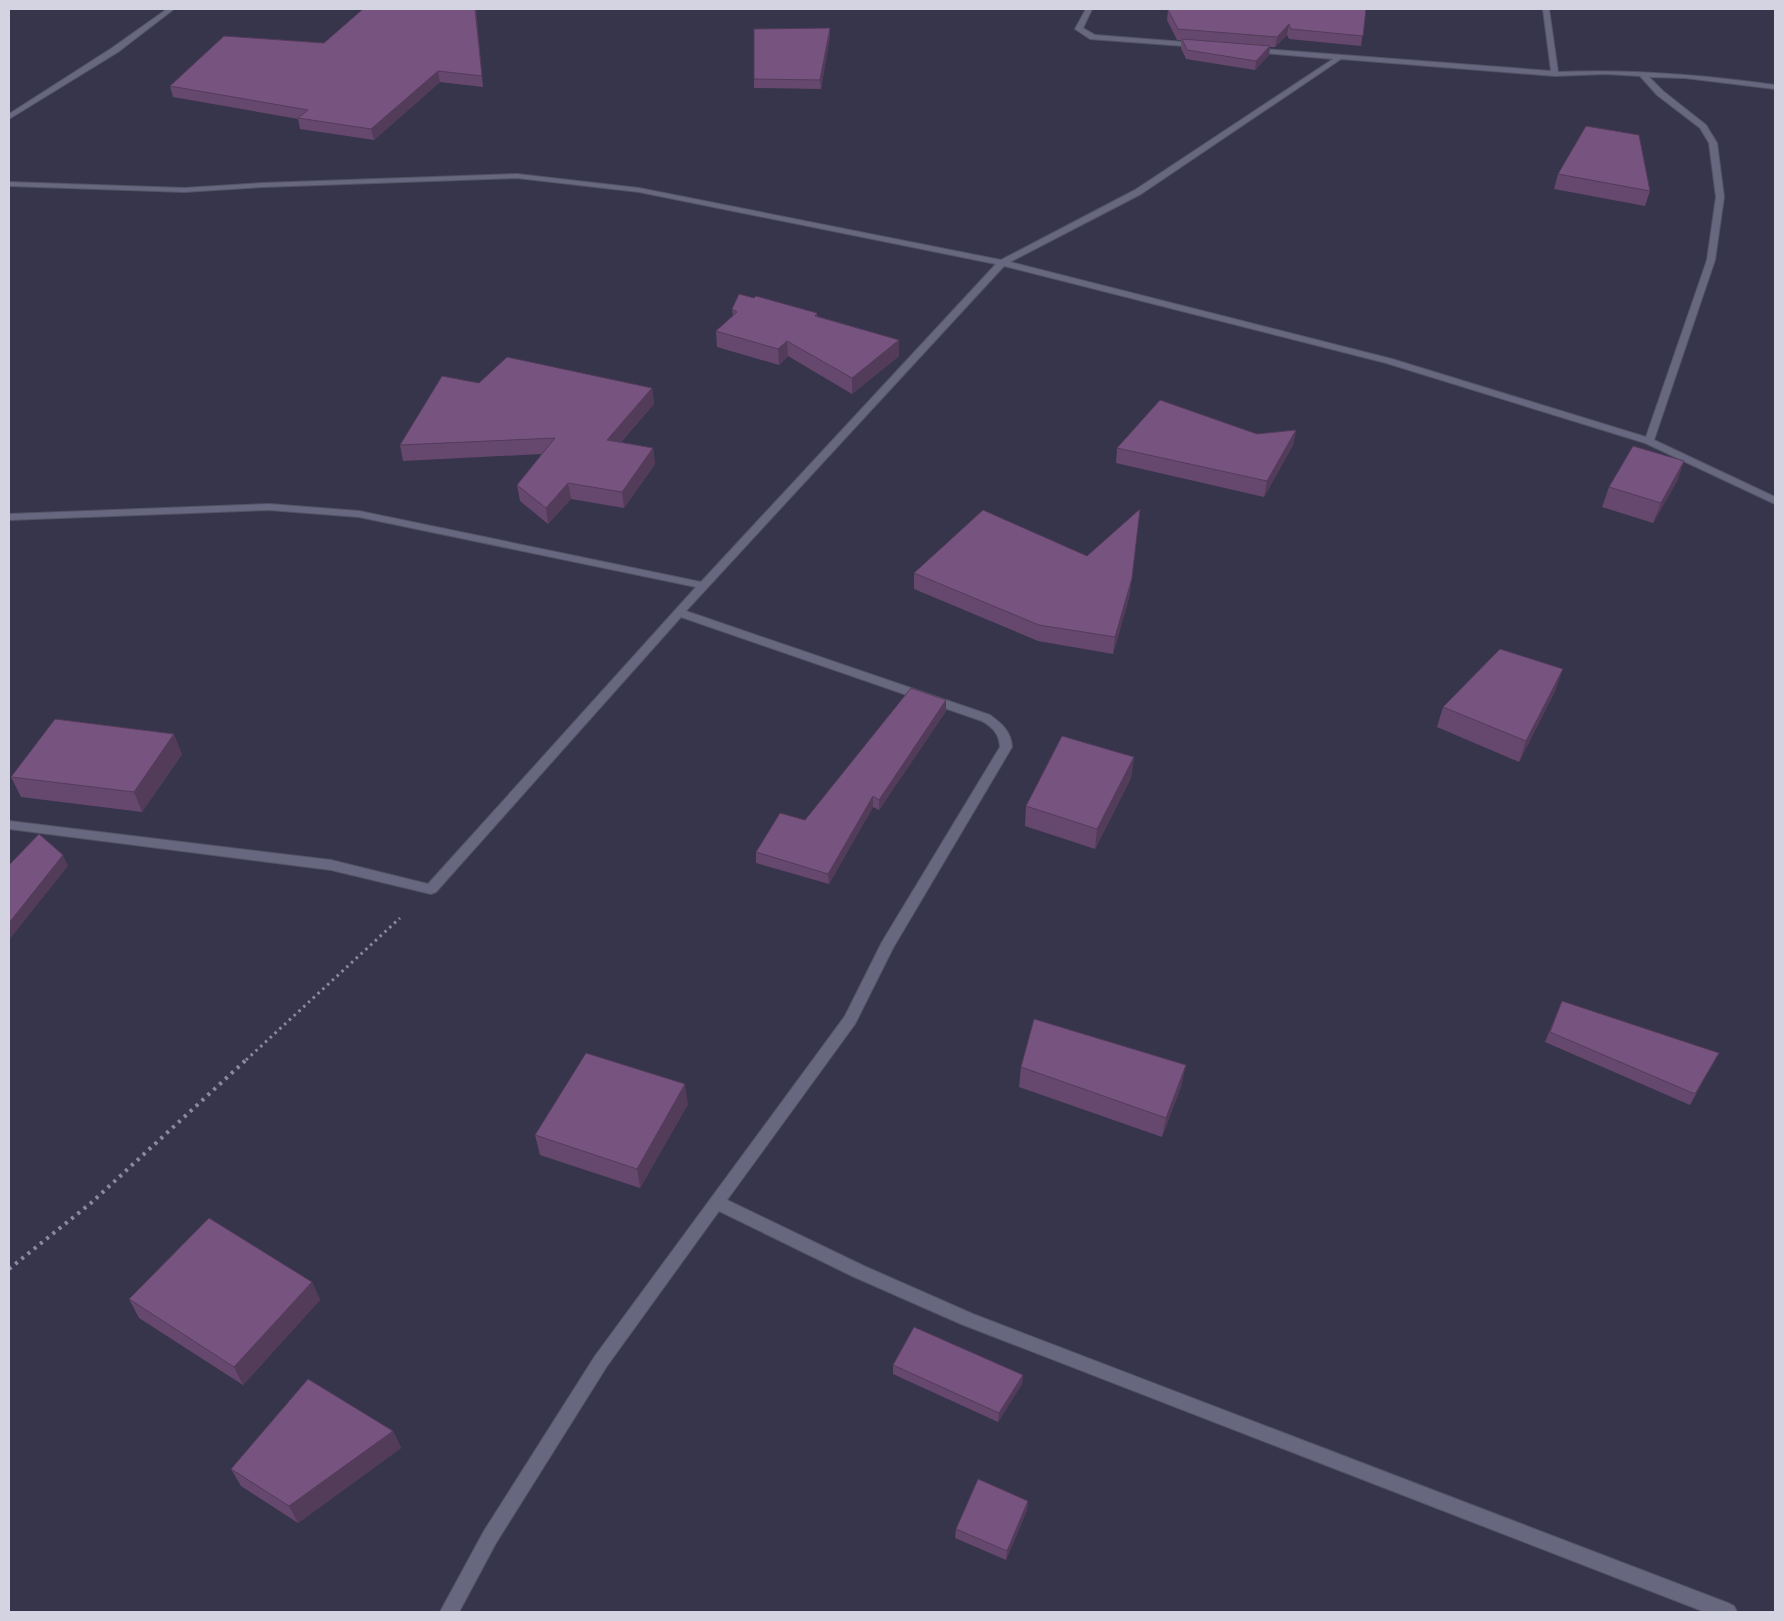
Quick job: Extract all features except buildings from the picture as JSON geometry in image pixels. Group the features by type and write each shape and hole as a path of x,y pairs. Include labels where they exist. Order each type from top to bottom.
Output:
{"street":[{"path":"9,117 115,50 171,9"},
{"path":"1089,9 1079,29 1093,37 1202,46"},
{"path":"1546,9 1555,74"},
{"path":"1241,49 1555,74 1605,72 1685,76 1775,86"},
{"path":"9,825 331,865 431,889 679,612 1002,263 1138,192 1340,57"},
{"path":"1642,74 1660,92 1703,127 1712,144 1720,197 1712,260 1649,441"},
{"path":"9,184 184,190 263,185 517,176 639,190 1002,263 1389,360 1649,441 1775,501"},
{"path":"9,517 269,507 360,514 705,586"},
{"path":"449,1612 490,1537 601,1361 850,1020 887,946 1006,747 1006,735 1002,729 986,718 679,612"},
{"path":"718,1203 858,1271 967,1319 1728,1612"}],"path":[{"path":"9,1269 92,1203 431,889"}]}
